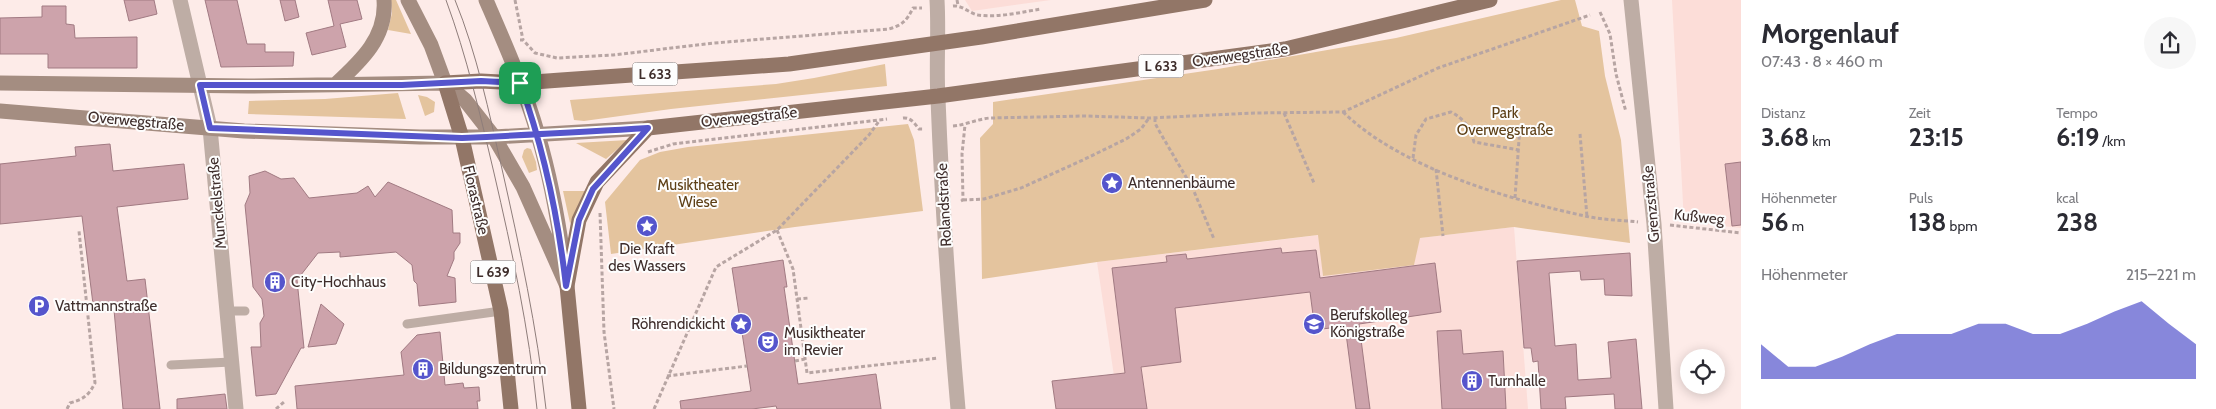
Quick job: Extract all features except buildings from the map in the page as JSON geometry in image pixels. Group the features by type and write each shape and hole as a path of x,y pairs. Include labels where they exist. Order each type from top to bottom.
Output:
{"main road":[{"path":"336,84 358,64 376,40 381,28 384,0"},
{"name":"Florastraße","path":"408,0 431,45 446,83 462,138 501,311 511,409"},
{"path":"486,0 520,83 538,134 561,240 579,409"},
{"name":"L 633","path":"0,83 200,85 446,83 481,81 520,83 789,64 988,36 1205,0"},
{"name":"Overwegstraße","path":"0,111 210,128 462,138 648,128 938,96 1285,49 1490,0"},
{"path":"446,83 465,100 494,137 523,187 566,286"},
{"path":"566,286 579,220 593,189 648,128"}],"street":[{"name":"Munckelstraße","path":"180,0 210,128 236,409"},
{"name":"Grenzstraße","path":"1632,0 1654,224 1666,409"},
{"name":"Rolandstraße","path":"938,4 939,128 958,409"}],"lane":[{"path":"226,312 245,311"},
{"path":"407,324 501,311"},
{"path":"171,365 231,362"}],"path":[{"path":"515,0 522,40 535,53 557,58 613,55 714,43 889,29 900,26 906,21 913,8 938,4 958,6 969,13 980,15 1050,8"},
{"path":"957,0 958,6"},
{"path":"1600,12 1610,34 1624,110 1644,136"},
{"path":"899,118 907,117 919,129 965,125 990,118 1085,116 1155,118 1343,112 1438,68 1590,14"},
{"path":"504,42 522,40"},
{"name":"Kußweg","path":"1343,112 1358,127 1392,149 1462,180 1515,198 1587,216 1741,233"},
{"path":"1413,158 1416,135 1426,119 1451,112 1462,118 1471,131 1474,142 1519,150"},
{"path":"1284,113 1314,183"},
{"path":"646,153 673,144 892,118"},
{"path":"945,210 963,200 984,199 1021,188 1126,139 1140,130 1150,118"},
{"path":"1155,118 1158,129 1193,189 1214,239"},
{"path":"654,409 716,267 777,230 869,135 879,121"},
{"path":"963,200 962,154 965,125"},
{"path":"1515,198 1520,125"},
{"path":"1580,134 1587,216"},
{"path":"1436,169 1443,236"},
{"path":"600,204 604,332 614,409"},
{"path":"777,230 793,269 807,373 953,356"},
{"path":"67,409 70,403 82,400 90,394 95,383 79,231"},
{"path":"797,299 809,298"},
{"path":"795,361 805,359"},
{"path":"667,376 747,366"},
{"path":"276,409 284,402"}],"shaded area":[{"path":"965,0 1051,0 972,11"},
{"path":"1672,0 1741,0 1741,228 1684,222"},
{"name":"Berufskolleg Königstraße","path":"1514,227 1528,409 1145,409 1114,376 1097,262 1319,235 1323,276 1420,238"}],"green space":[{"path":"391,0 396,0 411,34 388,30 392,13"},
{"name":"Park Overwegstraße","path":"1561,0 1575,0 1582,26 1599,31 1605,76 1621,140 1630,243 1514,227 1420,238 1414,265 1323,276 1318,235 1097,262 982,279 980,138 993,124 993,102 1218,69 1396,38"},
{"path":"885,64 887,86 671,109 584,121 574,120 570,100 776,84"},
{"path":"398,93 406,119 248,114 249,101 325,99"},
{"path":"418,95 427,97 435,102 434,112 425,116"},
{"name":"Musiktheater Wiese","path":"908,124 914,140 923,211 795,227 611,254 605,202 640,160 660,152 688,147"},
{"path":"628,140 606,159 576,143"},
{"path":"527,148 531,149 537,170 529,173 522,157 524,150"},
{"path":"563,191 585,191 570,224 570,223"}],"tram line":[{"path":"446,0 473,86 501,202 525,320 537,409"},
{"path":"455,0 470,41 482,83 509,199 533,319 546,409"}],"place":[{"name":"Antennenbäume","path":"1112,183"},
{"name":"Die Kraft des Wassers","path":"647,226"},
{"name":"City-Hochhaus","path":"275,282"},
{"name":"Vattmannstraße","path":"39,306"},
{"name":"Röhrendickicht","path":"741,324"},
{"name":"Berufskolleg Königstraße","path":"1314,324"},
{"name":"Musiktheater im Revier","path":"768,342"},
{"name":"Bildungszentrum","path":"423,369"},
{"name":"Turnhalle","path":"1472,381"}],"route":[{"path":"520,83 481,81 402,85 200,85 210,128 244,131 462,138 494,137 538,134 648,128 597,182 593,189 579,220 566,286 561,240 549,179 538,134 520,83"}]}
